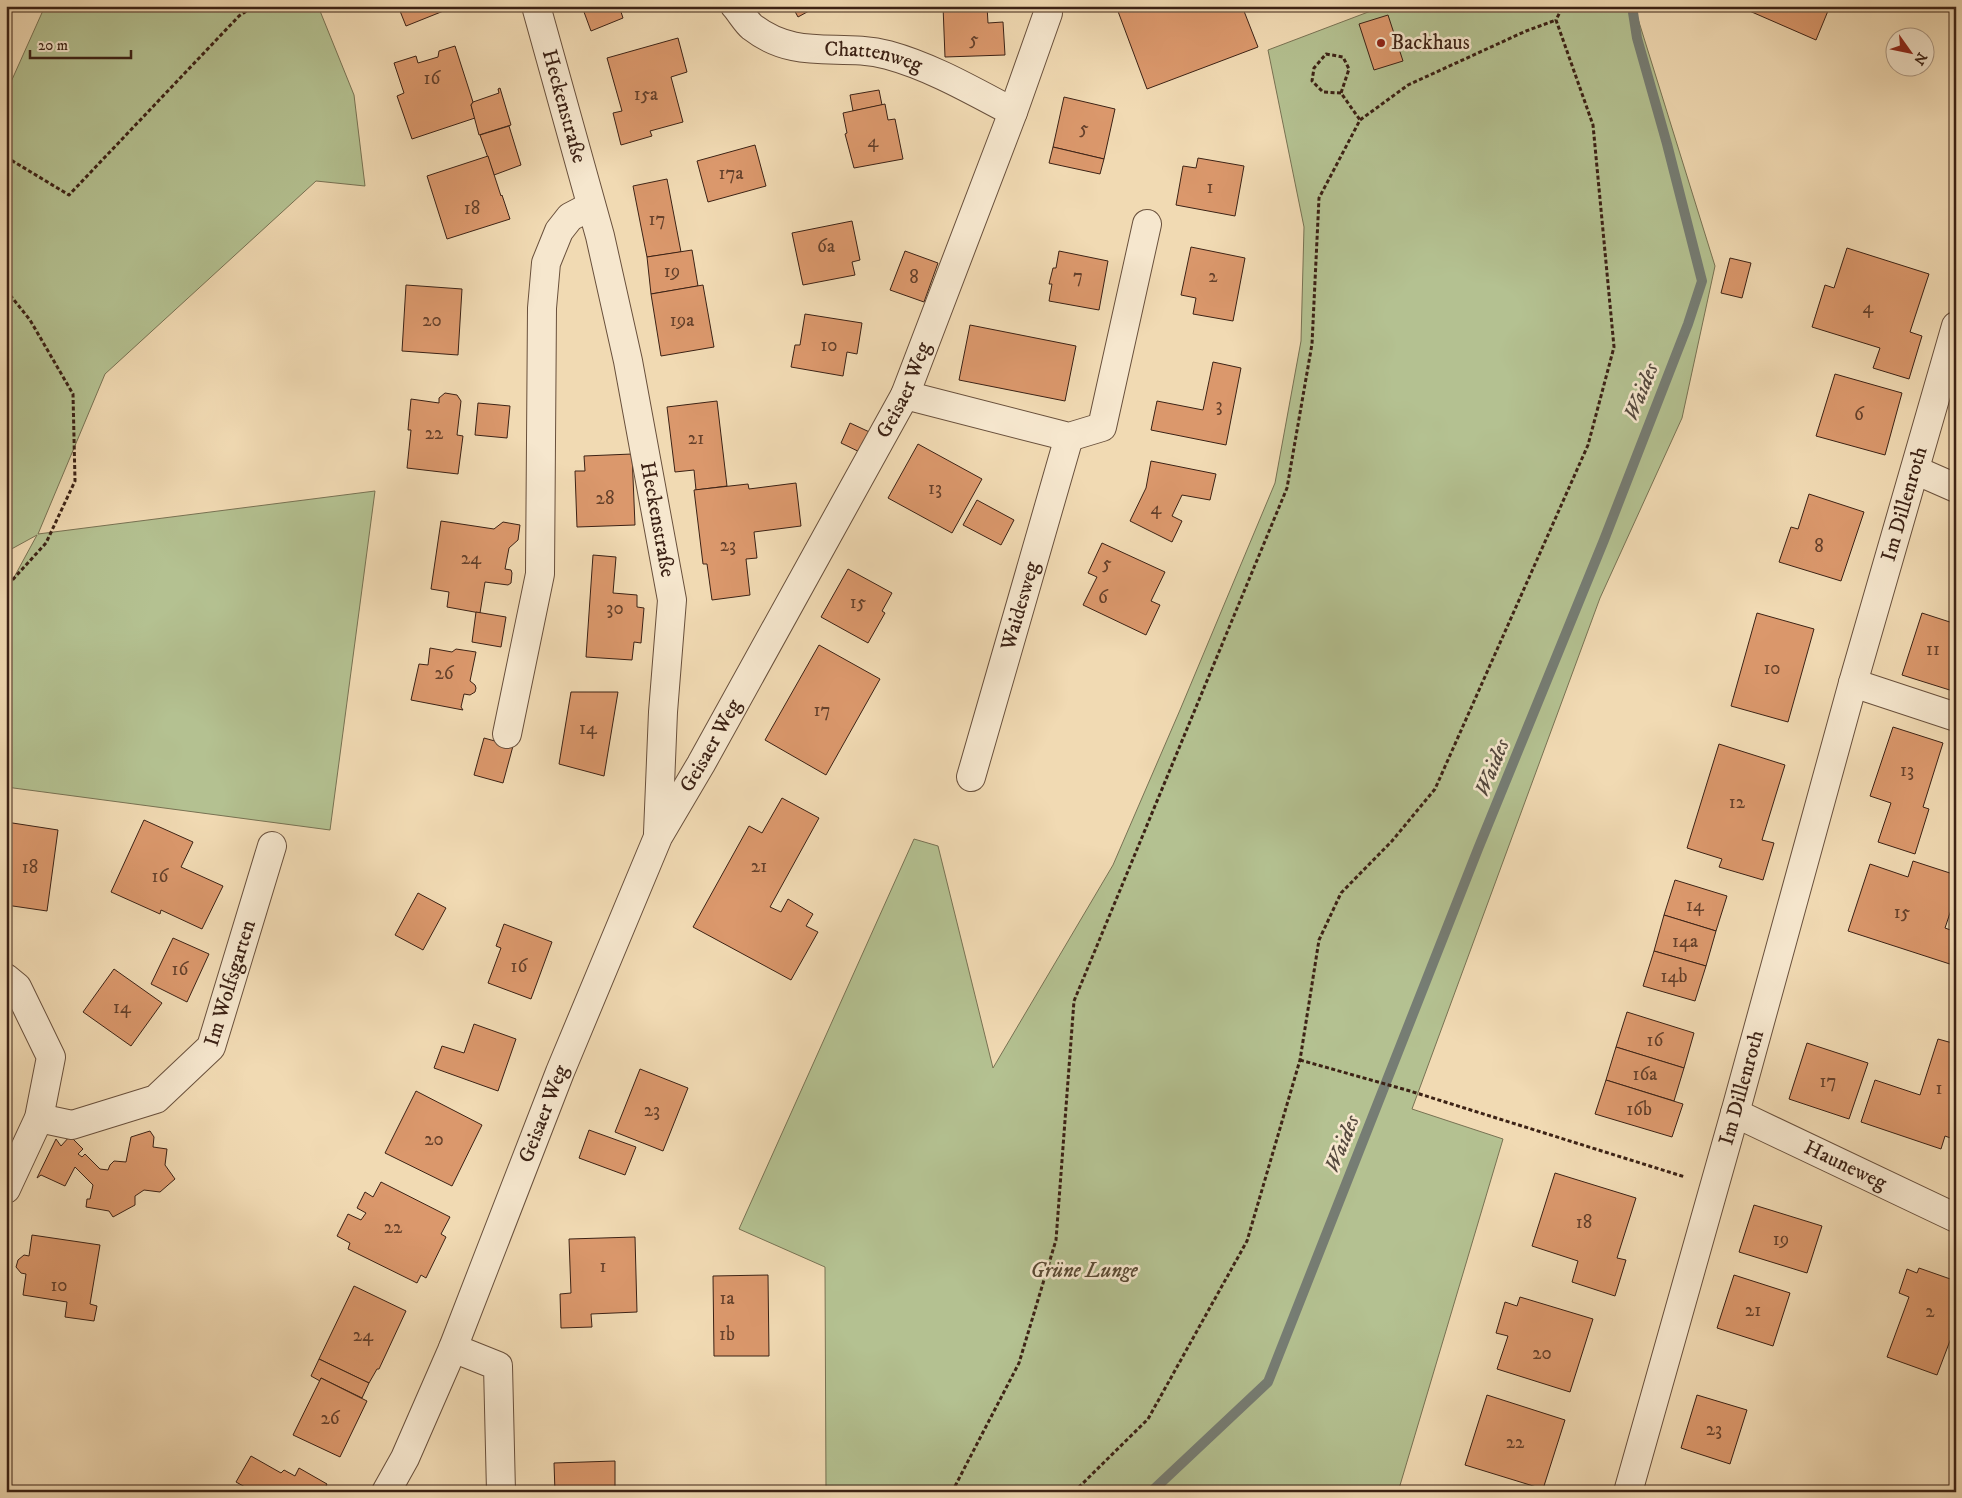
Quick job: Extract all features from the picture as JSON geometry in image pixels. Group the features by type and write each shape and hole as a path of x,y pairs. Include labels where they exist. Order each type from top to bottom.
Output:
{"street":[{"name":"Heckenstraße","path":"536,6 600,236 628,361 672,600 663,712 658,837"},
{"name":"Chattenweg","path":"736,6 751,26 775,41 793,47 813,50 868,51 887,54 916,63 1013,112"},
{"name":"Geisaer Weg","path":"386,1492 405,1458 453,1348 560,1072 658,837 701,764 905,395 1013,112 1048,14 1048,6"},
{"path":"507,734 540,574 542,308 546,264 559,231 570,217 591,206"},
{"path":"905,395 1068,437 1102,427 1147,224"},
{"name":"Im Dillenroth","path":"1628,1492 1735,1113 1853,683 1956,326"},
{"name":"Waidesweg","path":"971,777 1068,437"},
{"path":"1915,470 1956,488"},
{"path":"1853,683 1956,717"},
{"name":"Im Wolfsgarten","path":"39,1118 72,1126 156,1098 211,1047 272,846"},
{"path":"6,978 18,987 50,1057 39,1118 6,1189"},
{"name":"Hauneweg","path":"1735,1113 1956,1218"},
{"path":"453,1348 498,1366 501,1492"}],"path":[{"path":"6,157 69,195 238,16 254,6"},
{"path":"952,1492 1019,1363 1056,1240 1074,1001 1287,488 1312,344 1319,198 1360,120 1408,85 1526,31 1556,20 1564,6"},
{"path":"1074,1492 1148,1418 1247,1241 1300,1060 1319,940 1341,893 1392,840 1435,790 1588,446 1614,347 1593,124 1556,20"},
{"path":"1326,54 1343,57 1349,69 1341,92 1323,92 1312,82 1314,68 1326,54"},
{"path":"1341,92 1360,120"},
{"path":"6,290 30,320 73,394 75,482 46,543 6,586"},
{"path":"1300,1060 1410,1091 1714,1186"}],"green space":[{"path":"45,6 318,6 354,95 365,186 316,181 105,374 38,534 375,491 330,830 6,787 6,592 37,535 6,552 6,93"},
{"name":"Grüne Lunge","path":"1384,6 1634,6 1715,266 1682,418 1600,598 1412,1109 1503,1139 1398,1492 826,1492 825,1267 739,1229 914,839 938,846 993,1068 1113,865 1275,483 1301,341 1304,227 1268,50"}],"building":[{"path":"398,6 456,6 406,26"},
{"path":"598,6 619,6 623,18 591,31 584,12"},
{"path":"792,6 818,6 798,17"},
{"path":"943,6 987,6 988,23 1003,22 1005,55 945,57"},
{"path":"1116,6 1242,6 1258,47 1147,89"},
{"path":"1738,6 1830,6 1816,40"},
{"name":"Backhaus","path":"1388,15 1403,61 1374,70 1359,24"},
{"path":"678,38 687,72 671,77 683,122 650,131 652,136 621,145 613,113 622,111 607,58"},
{"path":"455,46 473,102 471,105 475,118 412,139 397,96 404,93 394,63 416,56 418,63 438,57 439,51"},
{"path":"500,88 511,125 479,135 471,105 473,102 499,93 498,89"},
{"path":"879,90 882,105 853,111 850,95"},
{"path":"1064,97 1115,109 1104,159 1053,147"},
{"path":"885,104 888,120 895,119 903,159 854,168 845,134 847,133 843,113"},
{"path":"509,126 521,165 494,175 480,135"},
{"path":"755,145 766,186 708,202 697,161"},
{"path":"1053,147 1104,159 1100,174 1049,163"},
{"path":"488,156 510,219 447,239 427,176"},
{"path":"1198,158 1244,166 1235,216 1176,205 1183,166 1196,168"},
{"path":"667,179 681,252 647,257 633,186"},
{"path":"852,221 860,260 852,262 855,275 803,285 792,233"},
{"path":"1191,247 1245,258 1233,321 1193,314 1196,298 1181,295"},
{"path":"1847,248 1929,274 1910,332 1922,336 1909,379 1873,368 1880,348 1812,327 1825,285 1834,288"},
{"path":"692,250 698,286 651,294 647,257"},
{"path":"905,251 938,263 924,302 890,290"},
{"path":"1059,251 1108,261 1099,310 1049,301 1052,284 1049,284 1053,268 1056,268"},
{"path":"1730,258 1751,263 1742,298 1721,293"},
{"path":"406,285 462,289 458,355 402,351"},
{"path":"703,285 714,347 661,356 651,294"},
{"path":"805,314 862,323 857,354 847,352 843,376 791,367 795,345 800,345"},
{"path":"970,325 1076,346 1065,401 959,380"},
{"path":"1213,362 1241,368 1226,445 1151,430 1157,401 1203,410"},
{"path":"1835,374 1902,393 1885,455 1816,436"},
{"path":"445,393 457,395 461,401 457,435 463,436 458,474 407,468 411,430 408,430 411,399 439,403 439,398"},
{"path":"717,401 727,486 696,490 694,470 675,472 667,407"},
{"path":"478,403 510,406 507,438 475,435"},
{"path":"850,423 876,435 866,455 841,443"},
{"path":"918,444 982,479 952,533 888,498"},
{"path":"632,454 635,525 577,527 575,471 585,471 584,456"},
{"path":"1151,461 1216,474 1210,500 1182,495 1172,516 1182,521 1172,542 1130,521 1146,488"},
{"path":"796,483 801,526 754,532 757,558 746,559 750,595 712,600 707,564 703,564 694,490 748,484 749,489"},
{"path":"1809,494 1864,512 1841,581 1779,562 1791,527 1798,529"},
{"path":"977,500 1014,520 1001,545 963,525"},
{"path":"441,521 494,529 503,522 520,525 518,540 509,548 505,569 511,570 511,583 508,585 485,582 480,613 447,607 449,592 431,589"},
{"path":"1102,543 1165,572 1151,601 1160,605 1146,635 1083,605 1097,577 1088,573"},
{"path":"593,555 616,557 613,593 637,595 637,607 644,608 641,643 634,642 632,660 586,657"},
{"path":"848,569 892,593 882,611 885,613 868,643 821,617"},
{"path":"476,612 506,617 501,647 472,642"},
{"path":"1757,613 1814,629 1788,722 1731,706"},
{"path":"1922,613 1956,624 1956,692 1902,675"},
{"path":"819,645 880,679 826,775 765,740"},
{"path":"430,648 452,652 456,649 476,652 470,681 476,688 475,692 470,695 464,694 461,707 463,710 411,700 419,664 428,665"},
{"path":"571,692 618,692 604,776 559,764"},
{"path":"1893,727 1943,743 1923,807 1929,809 1915,854 1878,842 1891,803 1870,796"},
{"path":"484,738 513,746 503,783 474,775"},
{"path":"1719,744 1785,765 1762,840 1774,843 1763,880 1719,867 1722,859 1687,848"},
{"path":"782,798 819,818 770,907 781,912 788,899 813,914 806,926 818,932 791,980 693,927 749,826 762,833"},
{"path":"144,820 193,842 181,867 223,886 202,929 161,910 160,914 111,892"},
{"path":"6,822 58,830 47,911 6,905"},
{"path":"1913,861 1956,875 1956,895 1945,928 1956,932 1956,966 1848,931 1870,864 1908,877"},
{"path":"1675,880 1727,896 1716,931 1664,915"},
{"path":"418,893 446,908 423,950 395,935"},
{"path":"1664,915 1716,931 1706,966 1654,951"},
{"path":"504,924 552,942 531,999 488,983 501,948 496,946"},
{"path":"173,938 209,954 187,1002 151,984"},
{"path":"1654,951 1706,966 1695,1001 1643,986"},
{"path":"114,969 162,1003 131,1046 83,1012"},
{"path":"1627,1012 1694,1033 1684,1068 1616,1047"},
{"path":"474,1024 516,1039 498,1091 434,1068 442,1046 464,1053"},
{"path":"1938,1039 1956,1044 1956,1140 1945,1136 1941,1149 1861,1122 1875,1080 1920,1095"},
{"path":"1807,1043 1868,1063 1849,1119 1789,1099"},
{"path":"1616,1047 1684,1068 1674,1101 1606,1080"},
{"path":"640,1069 688,1088 663,1151 615,1132"},
{"path":"1606,1080 1683,1104 1672,1137 1595,1114"},
{"path":"416,1091 482,1125 452,1186 385,1153"},
{"path":"589,1130 636,1147 625,1175 579,1158"},
{"path":"150,1131 154,1137 153,1147 167,1149 165,1165 175,1179 160,1192 144,1190 135,1196 135,1205 113,1217 109,1211 86,1207 93,1185 75,1167 65,1186 41,1175 37,1178 56,1139 61,1146 70,1136 83,1149 78,1154 82,1157 85,1154 100,1169 108,1170 114,1161 126,1162 131,1137"},
{"path":"1555,1173 1636,1198 1617,1258 1626,1260 1615,1296 1572,1282 1578,1261 1532,1246"},
{"path":"381,1182 450,1217 441,1234 446,1237 426,1278 421,1275 417,1283 348,1249 350,1243 337,1236 348,1214 361,1220 366,1213 357,1208 365,1192 373,1197"},
{"path":"1754,1205 1822,1226 1807,1273 1739,1252"},
{"path":"32,1235 100,1245 90,1304 97,1306 94,1321 65,1317 67,1302 23,1295 26,1274 21,1273 16,1267 18,1260 24,1255 29,1256"},
{"path":"635,1237 637,1312 591,1314 592,1327 561,1328 560,1294 571,1293 569,1239"},
{"path":"1919,1268 1956,1281 1956,1325 1937,1375 1887,1357 1909,1297 1899,1293 1907,1269 1917,1273"},
{"path":"768,1275 769,1356 714,1356 713,1276"},
{"path":"1734,1275 1790,1293 1773,1346 1717,1328"},
{"path":"354,1286 406,1311 379,1369 377,1369 369,1383 319,1359"},
{"path":"1520,1297 1593,1319 1570,1392 1497,1369 1508,1336 1496,1333 1505,1302 1517,1306"},
{"path":"319,1359 369,1383 362,1398 321,1378 320,1381 311,1376"},
{"path":"321,1378 367,1401 340,1457 293,1435"},
{"path":"1487,1395 1565,1420 1543,1489 1465,1465"},
{"path":"1697,1395 1747,1410 1730,1464 1681,1448"},
{"path":"251,1456 281,1473 284,1470 295,1476 299,1468 327,1484 323,1492 254,1492 236,1482"},
{"path":"615,1461 615,1492 555,1492 554,1463"}],"waterway":[{"name":"Waides","path":"1151,1492 1268,1382 1478,849 1604,540 1688,324 1702,281 1667,144 1637,38 1632,6"}],"place":[{"name":"Backhaus","path":"1381,43"}]}
